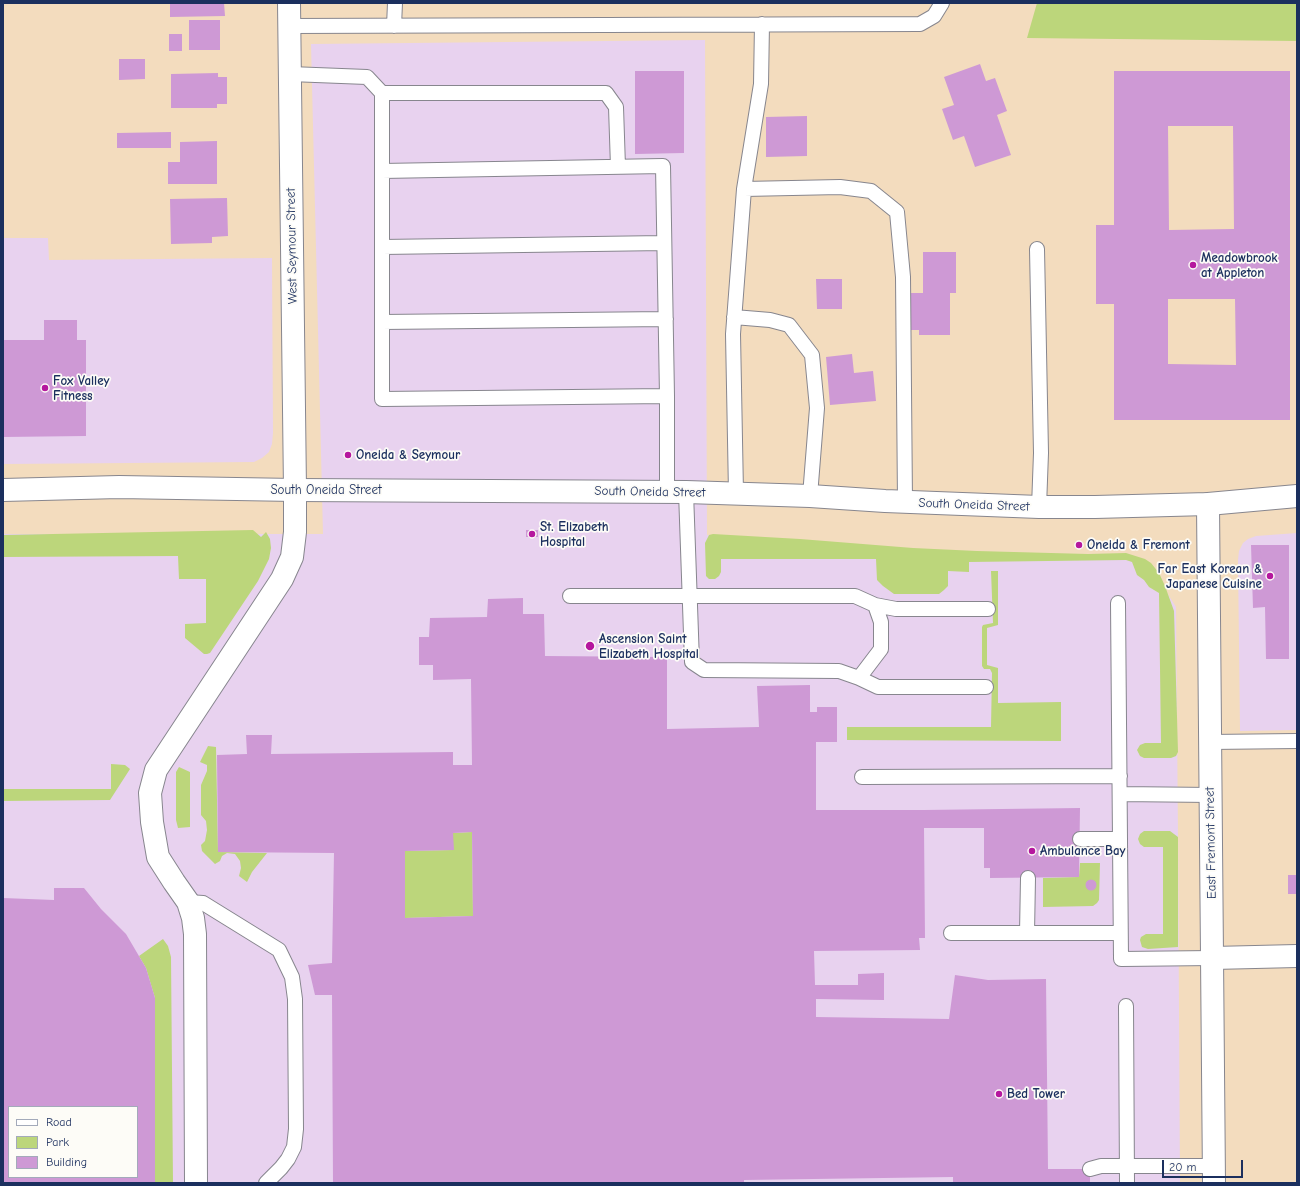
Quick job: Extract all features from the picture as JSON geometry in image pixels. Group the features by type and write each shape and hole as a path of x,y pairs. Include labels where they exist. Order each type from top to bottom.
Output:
{"street":[{"name":"West Seymour Street","path":"196,1183 194,918 188,902 158,857 152,822 150,793 156,770 282,579 292,557 295,532 295,490 289,3"},
{"name":"South Oneida Street","path":"3,490 119,487 295,490 676,492 810,496 905,502 1039,507 1208,504 1297,496"},
{"name":"East Fremont Street","path":"1208,504 1214,1174"},
{"path":"1213,958 1297,956"}],"lane":[{"path":"394,26 395,3"},
{"path":"290,26 920,24 934,16 942,3"},
{"path":"736,493 733,334 744,189 761,84 762,24"},
{"path":"290,74 366,77 382,93 382,399 666,396"},
{"path":"382,93 606,93 616,107 618,167"},
{"path":"382,171 663,166 666,396 676,492 690,597 692,662 704,670 839,671 878,687 986,687"},
{"path":"744,189 840,187 871,191 897,212 903,277 905,502"},
{"path":"382,247 664,243"},
{"path":"1037,249 1041,453 1039,507"},
{"path":"734,317 770,320 789,325 812,355 817,408 810,496"},
{"path":"382,322 666,319"},
{"path":"570,596 855,596 875,605 896,609 988,609"},
{"path":"1118,603 1121,959 1213,958"},
{"path":"859,678 881,649 881,622 875,605"},
{"path":"1210,742 1297,741"},
{"path":"862,777 1120,776"},
{"path":"1120,794 1211,795"},
{"path":"1080,838 1120,839"},
{"path":"1027,933 1028,878"},
{"path":"188,902 203,904 279,950 292,977 295,999 296,1129 294,1147 288,1159 281,1168 266,1183"},
{"path":"951,933 1120,933"},
{"path":"1126,1006 1127,1183"},
{"path":"1090,1170 1101,1166 1214,1174"}],"shaded area":[{"name":"Ascension Saint Elizabeth Hospital","path":"705,40 707,535 993,554 1123,554 1162,585 1176,607 1180,1183 3,1183 3,534 323,534 311,44"},
{"path":"3,238 48,238 49,260 272,258 273,433 272,444 269,452 254,462 3,464"},
{"path":"1297,533 1297,730 1240,731 1239,551 1243,543 1256,536"}],"green space":[{"path":"1037,3 1297,3 1297,41 1027,38"},
{"path":"253,530 261,537 266,532 270,539 271,548 269,559 258,581 210,653 207,654 204,654 185,638 185,624 206,623 206,579 179,579 178,556 3,557 3,535"},
{"path":"713,534 977,551 1088,554 1126,553 1145,559 1151,563 1159,573 1174,611 1178,752 1176,756 1171,758 1144,758 1140,756 1137,750 1140,745 1145,743 1161,743 1159,593 1149,587 1144,580 1137,575 1132,562 1126,560 969,562 969,572 948,571 948,586 939,594 894,594 877,580 876,559 721,559 721,572 719,576 715,579 709,579 706,576 705,543 709,535"},
{"path":"991,571 998,571 998,625 987,628 987,665 998,668 998,703 1061,702 1061,741 847,740 847,727 991,727 992,673 990,669 984,669 982,666 982,627 983,625 993,623"},
{"path":"208,746 216,747 218,852 267,853 252,872 247,882 239,876 241,868 240,861 235,854 227,853 215,864 202,851 201,845 205,841 207,830 206,821 201,815 201,785 207,771 207,765 200,762"},
{"path":"111,764 125,765 130,769 110,800 3,801 3,789 111,789"},
{"path":"179,767 190,772 190,827 178,828 176,820 176,772"},
{"path":"1144,831 1170,831 1178,837 1178,947 1148,949 1142,947 1140,940 1141,937 1146,934 1163,934 1163,847 1144,847 1140,844 1138,839 1140,834"},
{"path":"472,832 473,916 405,918 405,851 453,850 453,833"},
{"path":"1080,863 1100,863 1099,900 1097,903 1093,906 1043,907 1043,878 1079,877"},
{"path":"163,939 168,946 171,957 173,1183 155,1183 155,998 146,968 139,956"}],"building":[{"path":"170,3 224,3 225,16 170,17"},
{"path":"189,20 220,20 220,50 189,50"},
{"path":"169,34 182,34 182,51 169,51"},
{"path":"119,59 145,59 145,79 119,80"},
{"path":"980,64 986,81 995,78 1007,111 997,115 1011,155 975,167 964,136 953,140 942,109 954,105 944,77"},
{"path":"635,71 684,71 684,153 635,154"},
{"name":"Meadowbrook at Appleton","path":"1114,71 1290,71 1290,420 1114,420 1114,304 1096,304 1096,225 1114,225","holes":["1168,126 1233,126 1234,229 1169,230","1168,299 1235,299 1236,365 1168,364"]},
{"path":"218,73 218,77 227,77 227,104 217,104 217,108 171,108 171,74"},
{"path":"807,116 807,156 766,157 766,117"},
{"path":"171,132 171,148 117,148 117,133"},
{"path":"217,141 217,184 168,184 168,162 180,162 180,142"},
{"path":"227,198 228,236 212,237 212,243 171,244 170,199"},
{"path":"923,252 956,252 956,293 950,293 950,335 919,335 919,330 906,330 907,293 923,293"},
{"path":"816,279 842,279 842,309 817,309"},
{"name":"Fox Valley Fitness","path":"44,320 77,320 77,340 86,340 86,436 3,437 3,340 44,340"},
{"path":"852,354 854,373 873,371 876,401 830,405 826,357"},
{"path":"526,530 538,530 538,537 526,537"},
{"name":"Far East Korean & Japanese Cuisine","path":"1251,545 1289,545 1289,659 1266,659 1265,607 1253,608"},
{"path":"523,598 523,614 544,614 545,656 667,657 667,729 759,727 757,686 810,685 810,712 817,712 817,707 837,707 837,742 816,742 816,810 1080,808 1079,877 990,878 990,868 984,868 984,828 924,828 925,938 919,938 920,950 814,951 815,985 858,985 858,974 884,973 884,1000 816,999 816,1017 949,1019 955,975 988,980 1046,979 1048,1169 1090,1169 1090,1183 953,1183 953,1177 744,1180 744,1183 333,1183 332,995 315,995 308,965 332,963 334,853 218,852 217,755 247,754 246,735 272,735 271,754 453,752 453,765 472,765 471,679 433,680 433,665 419,665 419,637 429,637 430,618 487,617 488,599","holes":["472,832 473,916 405,918 405,851 454,850 453,833"]},
{"path":"1288,875 1297,875 1297,894 1288,894"},
{"path":"1089,880 1093,880 1095,881 1095,889 1089,890 1086,887 1086,883"},
{"path":"54,888 84,888 101,909 126,934 146,968 155,998 155,1183 3,1183 3,898 54,900"}],"place":[{"name":"Meadowbrook at Appleton","path":"1193,265"},
{"name":"Fox Valley Fitness","path":"45,388"},
{"name":"Oneida & Seymour","path":"348,455"},
{"name":"St. Elizabeth Hospital","path":"532,534"},
{"name":"Oneida & Fremont","path":"1079,545"},
{"name":"Far East Korean & Japanese Cuisine","path":"1270,576"},
{"name":"Ascension Saint Elizabeth Hospital","path":"590,646"},
{"name":"Ambulance Bay","path":"1032,851"},
{"name":"Bed Tower","path":"999,1094"}]}
